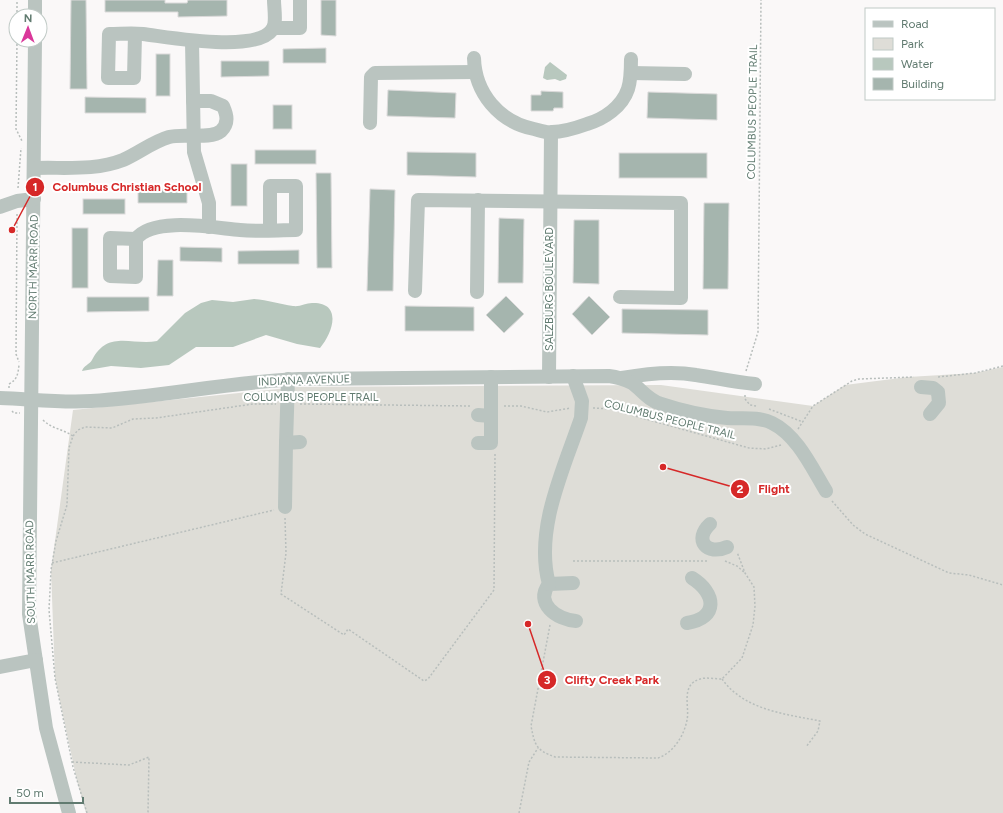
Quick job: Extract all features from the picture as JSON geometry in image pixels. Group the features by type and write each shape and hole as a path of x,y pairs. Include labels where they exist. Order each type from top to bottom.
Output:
{"street":[{"path":"274,0 274,28"},
{"path":"135,34 192,41 252,41 270,32 274,28 300,28 300,0"},
{"path":"192,41 194,152 209,203 209,226"},
{"name":"NORTH MARR ROAD","path":"30,405 35,168 35,48"},
{"path":"474,58 474,72 481,90 502,115 513,122 551,133 600,120 617,106 628,90 631,59"},
{"path":"370,123 371,77 375,73 474,72"},
{"path":"630,73 686,74"},
{"path":"35,168 96,167 124,159 150,144 171,136 193,136 220,132 226,124 227,115 223,106 211,101 193,101"},
{"name":"SALZBURG BOULEVARD","path":"549,377 551,133"},
{"path":"0,207 17,201 34,199"},
{"path":"415,291 418,200 681,203 681,298 620,297"},
{"path":"477,292 478,200"},
{"path":"136,239 140,234 160,226 209,226 241,230 270,230"},
{"name":"INDIANA AVENUE","path":"4,398 30,405 90,401 133,398 256,381 288,379 573,376 615,377 642,374 695,374 731,382 750,383"},
{"path":"549,584 546,571 545,551 549,514 581,418 582,407 580,394 573,376"},
{"path":"484,443 491,377"},
{"path":"615,377 633,384 646,396 657,403 707,415 758,419 771,422 790,438 826,491"},
{"path":"285,507 293,442 292,411 288,379"},
{"path":"919,382 933,388 939,396 939,403 930,414"},
{"name":"SOUTH MARR ROAD","path":"30,405 29,614 46,728 70,813"},
{"path":"710,524 703,530 702,538 704,545 710,550 718,551 730,547"},
{"path":"687,623 696,622 705,616 711,601 708,592 702,584 692,578"},
{"path":"549,584 573,584"},
{"path":"549,584 544,590 544,598 552,613 565,621 576,621"},
{"path":"0,668 36,660"}],"path":[{"name":"COLUMBUS PEOPLE TRAIL","path":"758,406 750,405 745,400 750,383 752,347 758,332 761,0"},
{"path":"17,48 16,130 22,141 17,201 18,278 16,354 19,361 18,375 13,382 9,384 4,398 8,407 14,413 30,405"},
{"path":"932,377 975,373 1003,366"},
{"name":"COLUMBUS PEOPLE TRAIL","path":"86,813 72,762 52,659 49,610 52,563 56,541 67,505 69,448 73,436 78,430 85,427 112,428 133,419 156,418 239,406 292,411 487,412 520,406 548,412 582,407 610,409 757,449 772,448 790,438 803,422 813,406 852,381 859,379 919,382"},
{"path":"766,408 774,409 803,422"},
{"path":"52,563 285,507 286,553 281,594 344,635 348,629 424,681 428,679 494,590 495,447 484,443"},
{"path":"826,491 842,514 853,526 865,534 950,573 969,575 1003,585"},
{"path":"552,613 531,726 534,742 540,752 555,757 658,758 664,756 669,754 684,733 688,719 686,696 691,685 700,679 722,679 742,658 753,625 755,606 754,587 745,573 740,557 730,547"},
{"path":"573,561 710,561"},
{"path":"718,561 725,561 737,566 745,573"},
{"path":"722,679 726,685 752,703 770,712 820,721 818,731 806,748"},
{"path":"519,813 529,762 538,748"},
{"path":"72,762 129,765 149,757 148,813"}],"green space":[{"path":"1003,367 1003,813 86,813 77,781 55,678 51,570 73,410 297,387 661,385 813,406 845,385 908,377 975,373"}],"water":[{"path":"550,62 567,75 566,79 560,81 555,79 547,80 543,78 545,67"},
{"path":"254,299 293,306 312,303 322,304 332,313 331,327 325,342 320,348 297,344 266,335 233,347 196,347 169,365 141,368 111,366 82,371 84,367 91,362 98,350 113,342 157,341 185,313 201,303 212,300 233,302"}],"building":[{"path":"71,0 86,0 87,89 70,89"},
{"path":"105,0 165,0 165,3 187,3 188,0 227,0 227,16 178,17 178,12 105,12"},
{"path":"321,0 336,0 336,36 321,35"},
{"path":"326,48 326,63 283,63 283,49"},
{"path":"156,54 170,54 170,96 156,96"},
{"path":"221,61 269,61 269,76 221,77"},
{"path":"388,90 456,93 455,118 387,116"},
{"path":"541,91 563,92 563,108 554,108 553,111 531,111 531,95 541,95"},
{"path":"648,92 717,94 717,120 647,118"},
{"path":"85,97 146,98 146,113 85,113"},
{"path":"273,105 292,105 292,129 273,129"},
{"path":"255,150 316,150 316,164 255,164"},
{"path":"407,152 476,153 476,177 407,175"},
{"path":"619,153 707,153 707,178 619,178"},
{"path":"231,164 247,164 247,206 231,206"},
{"path":"316,173 331,173 332,268 317,268"},
{"path":"138,188 187,189 187,203 138,203"},
{"path":"370,189 395,190 393,291 367,291"},
{"path":"83,199 125,199 125,214 83,214"},
{"path":"704,203 729,203 728,289 703,289"},
{"path":"499,218 524,219 523,283 498,283"},
{"path":"574,220 599,220 599,284 573,283"},
{"path":"72,228 88,228 88,288 72,288"},
{"path":"180,247 222,248 222,262 180,261"},
{"path":"299,250 299,264 238,264 238,251"},
{"path":"158,260 173,260 173,296 157,296"},
{"path":"506,296 524,314 504,333 486,315"},
{"path":"589,296 610,317 592,335 572,314"},
{"path":"87,297 149,297 149,311 87,312"},
{"path":"405,306 474,307 474,331 405,331"},
{"path":"622,309 708,310 708,335 622,333"}],"place":[{"name":"Columbus Christian School","path":"12,230"},
{"name":"Flight","path":"663,467"},
{"name":"Clifty Creek Park","path":"528,624"}]}
